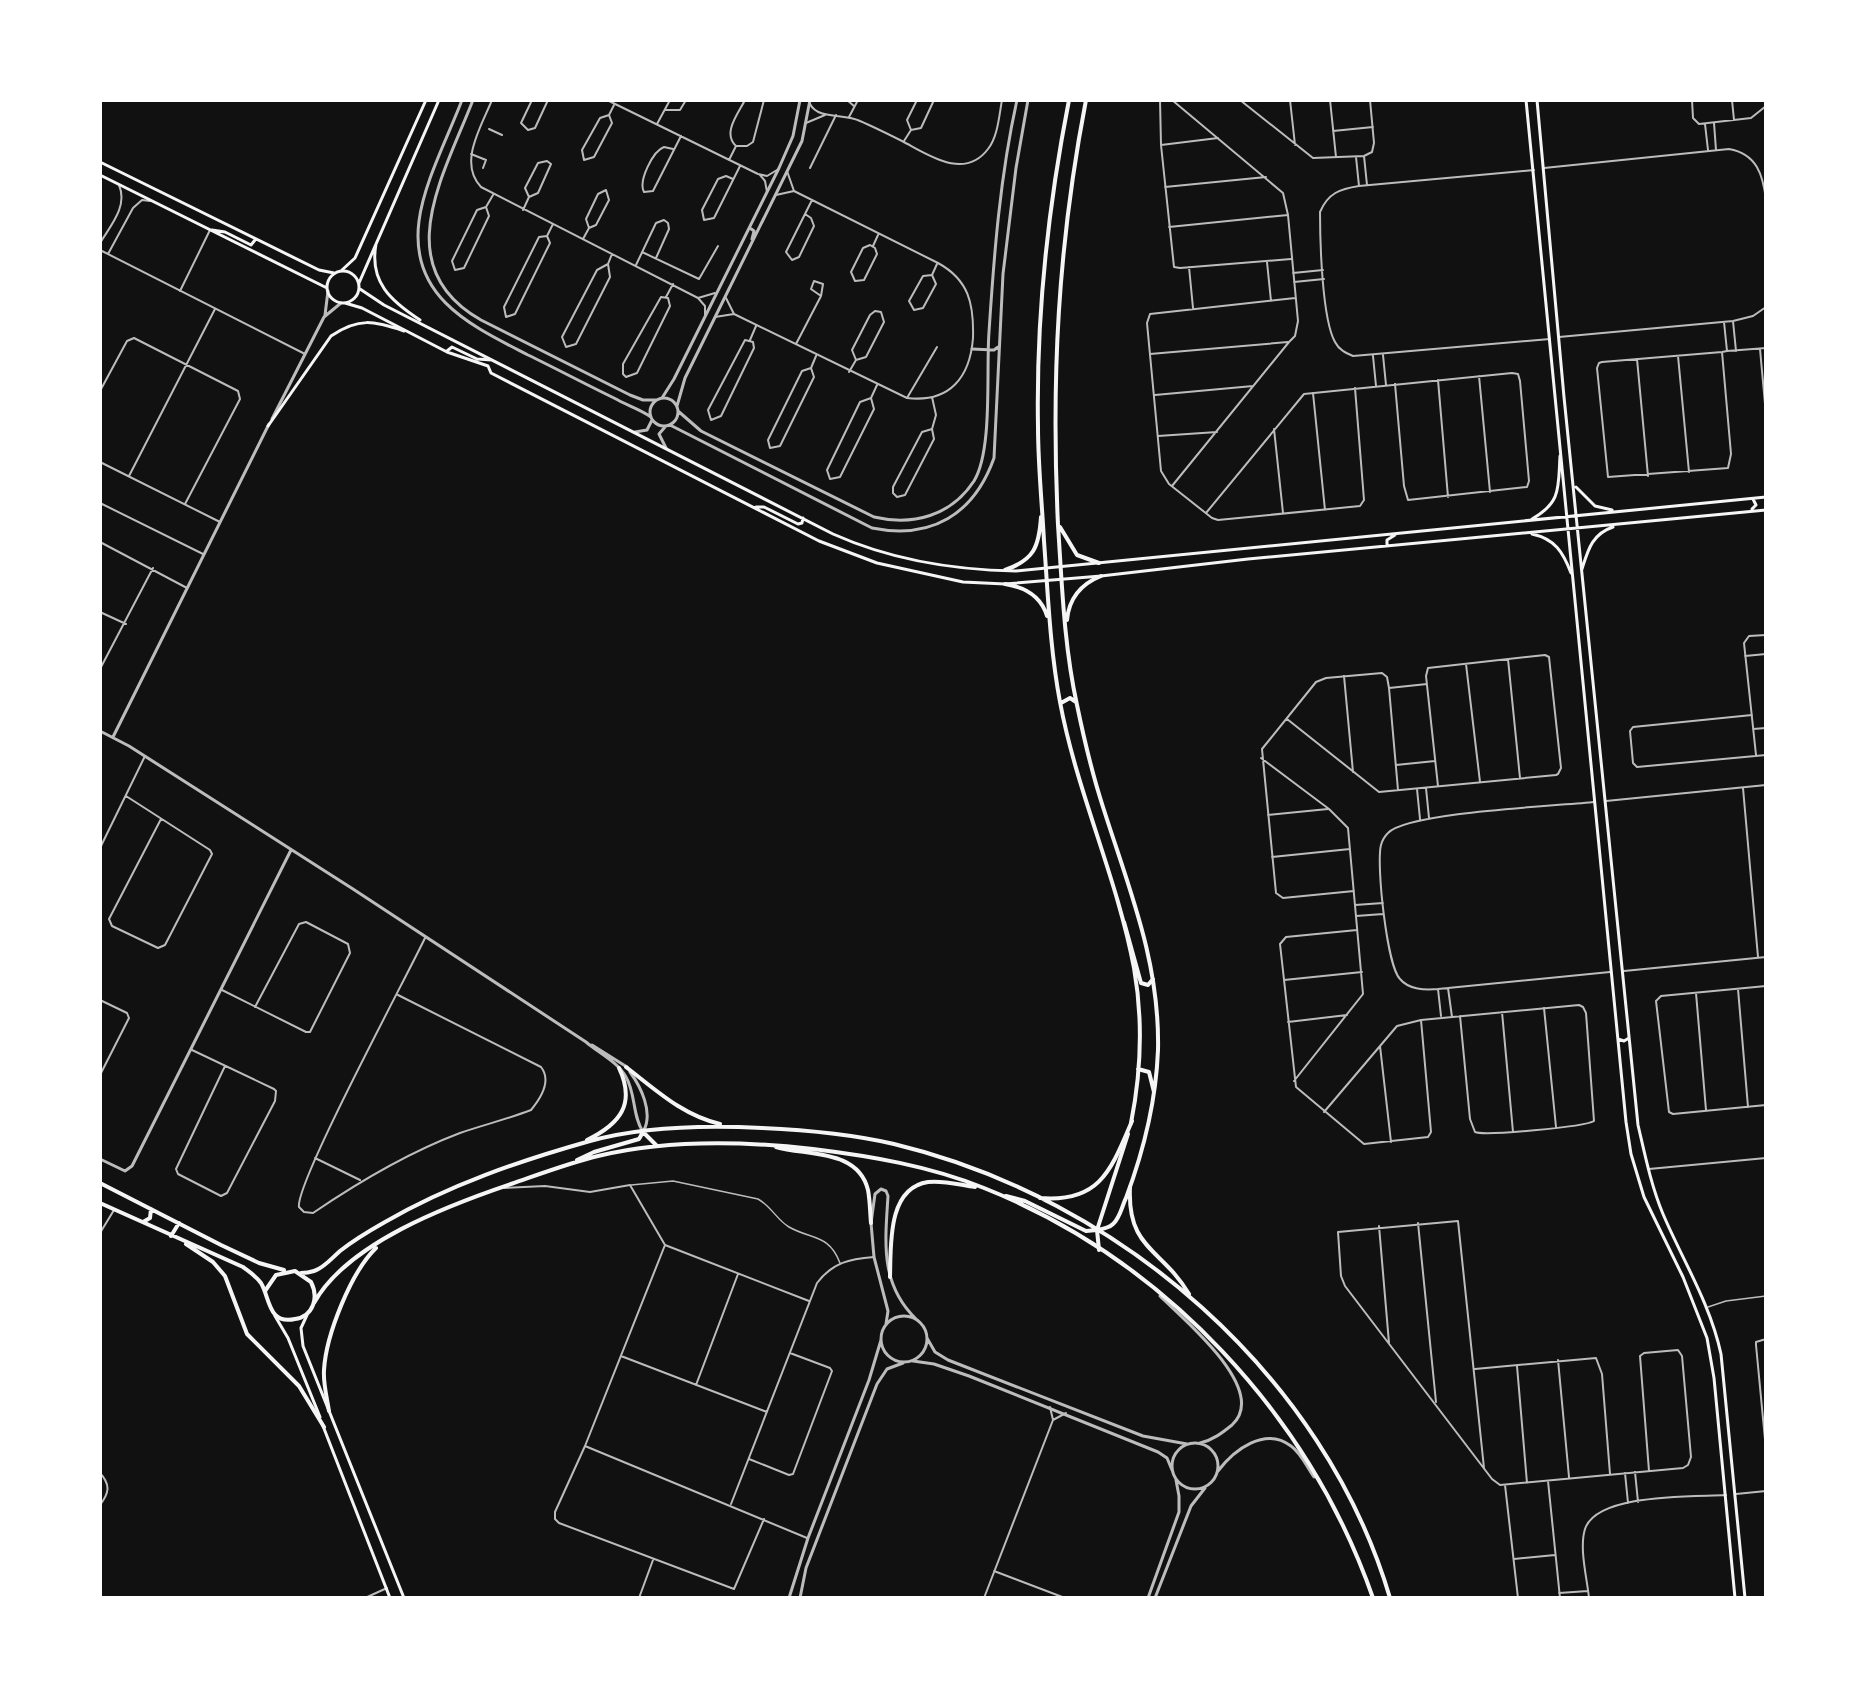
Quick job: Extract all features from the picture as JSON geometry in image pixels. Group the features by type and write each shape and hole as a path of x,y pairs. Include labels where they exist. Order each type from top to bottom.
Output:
{"main road":[{"path":"100,162 319,270 334,273 342,270 355,258 426,100"},
{"path":"359,282 439,100"},
{"path":"1070,100 1055,179 1043,299 1038,417 1046,580 1060,704 1072,756 1122,919 1134,968 1139,1010 1138,1069 1132,1121 1097,1230 1099,1250"},
{"path":"1002,1196 1025,1201 1086,1231 1109,1227 1117,1220 1148,1132 1158,1050 1154,978 1138,910 1102,803 1077,703 1066,630 1060,567 1054,448 1057,323 1062,261 1085,100"},
{"path":"1526,100 1626,1122 1637,1178 1653,1219 1701,1318 1710,1356 1735,1598"},
{"path":"1537,100 1638,1125 1648,1169 1663,1213 1708,1307 1721,1354 1745,1598"},
{"path":"100,175 327,289 333,299 362,308 447,352 488,366 491,373 819,541 877,563 963,582 1005,584 1101,576 1352,549 1619,525 1766,508 1766,498 1751,498 1060,567 1005,570 965,569 902,558 856,544 384,305 360,289"},
{"path":"1539,229 1545,232 1549,229"},
{"path":"210,230 221,231 251,245 255,243 254,238"},
{"path":"377,240 375,271 385,293 429,327"},
{"path":"1541,248 1551,246"},
{"path":"342,270 353,273 359,282 360,289 355,299 343,303"},
{"path":"327,289 328,281 334,273"},
{"path":"268,426 332,336 343,328 366,322 412,334"},
{"path":"447,352 452,347 481,361 494,360"},
{"path":"1528,520 1546,510 1555,500 1558,487 1560,445"},
{"path":"1575,486 1595,506 1616,511"},
{"path":"1748,511 1756,505 1751,498"},
{"path":"1005,570 1028,560 1035,549 1040,533 1042,499"},
{"path":"754,507 764,507 798,524 802,523 803,518"},
{"path":"1058,524 1077,555 1099,563"},
{"path":"1582,571 1588,546 1602,532 1619,525"},
{"path":"1387,546 1388,540 1396,534"},
{"path":"1528,534 1544,537 1559,548 1572,578"},
{"path":"1352,549 1361,543 1362,537"},
{"path":"1066,630 1071,602 1078,590 1101,576"},
{"path":"1005,584 1029,592 1046,611 1050,624"},
{"path":"1060,704 1070,698 1077,703"},
{"path":"1586,717 1591,713 1598,717"},
{"path":"1122,919 1127,926 1141,983 1148,985 1154,978"},
{"path":"1618,1039 1624,1041 1629,1038"},
{"path":"1620,1055 1626,1051 1631,1056"},
{"path":"626,1066 689,1114 726,1126"},
{"path":"100,1183 259,1263 301,1273 322,1267 360,1236 447,1190 590,1139 617,1120 626,1099 625,1080 620,1068"},
{"path":"1138,1069 1149,1072 1154,1092"},
{"path":"1038,1198 1071,1199 1095,1186 1119,1150 1132,1121"},
{"path":"571,1147 643,1132 726,1126 839,1133 899,1145 992,1176 1114,1239 1191,1297 1237,1339 1273,1381 1307,1426 1353,1503 1390,1598"},
{"path":"643,1132 659,1147"},
{"path":"573,1163 594,1152 639,1139 643,1132"},
{"path":"761,1142 794,1152 834,1157 852,1165 860,1172 868,1190 871,1223"},
{"path":"404,1598 300,1336 301,1328 309,1312 331,1279 384,1239 447,1206 573,1163 599,1155 659,1147 761,1142 909,1165 984,1188 1048,1218 1099,1250 1152,1288 1196,1325 1260,1392 1292,1437 1351,1542 1373,1598"},
{"path":"890,1277 892,1230 900,1201 906,1192 916,1185 936,1182 984,1188"},
{"path":"1130,1187 1129,1210 1132,1226 1182,1282 1191,1297"},
{"path":"100,1203 243,1268 255,1276 265,1291 268,1307 288,1338 390,1598"},
{"path":"142,1222 151,1217 151,1208"},
{"path":"171,1236 179,1223"},
{"path":"1086,1231 1089,1226"},
{"path":"328,1411 324,1370 332,1333 354,1276 384,1239"},
{"path":"183,1241 213,1262 225,1276 247,1334 299,1386 324,1427"},
{"path":"265,1291 271,1279 288,1270"},
{"path":"301,1273 311,1282 314,1303"},
{"path":"273,1313 291,1320 309,1312"},
{"path":"1716,1404 1720,1406 1726,1403"},
{"path":"1718,1420 1723,1415 1728,1417"}],"street":[{"path":"462,100 419,220 419,243 427,275 448,307 462,319 651,418 657,424 668,426 744,462 872,528 902,531 946,521 973,499 983,485 994,458 998,347 1007,233 1028,100"},
{"path":"473,100 429,221 429,254 444,288 454,300 469,312 630,395 643,400 671,399 690,424 758,460 874,517 899,521 940,513 965,491 981,465 987,357 1002,189 1017,100"},
{"path":"492,100 471,154 474,177 482,187 493,195 698,298 705,306 705,316"},
{"path":"532,100 522,121 526,130 534,128 548,100"},
{"path":"607,100 758,174 767,176 779,168"},
{"path":"657,124 670,100"},
{"path":"665,110 680,110 686,100"},
{"path":"745,100 730,132 730,139 736,146 747,146 753,142 764,100"},
{"path":"662,398 687,354 767,194 793,136 800,100"},
{"path":"847,100 855,106"},
{"path":"849,117 858,100"},
{"path":"911,130 907,120 917,100"},
{"path":"903,142 911,130 921,128 934,100"},
{"path":"806,123 827,115 849,117 953,165 973,161 982,156 993,141 1002,100"},
{"path":"1160,100 1161,145 1172,264 1176,268 1291,259"},
{"path":"1172,100 1283,193 1288,215 1297,328 1255,386 1172,486"},
{"path":"1240,100 1313,158 1364,156 1374,148 1370,100"},
{"path":"1246,100 1247,106"},
{"path":"1290,100 1295,145"},
{"path":"1330,100 1336,158"},
{"path":"1692,100 1695,122 1705,124 1755,116 1766,106"},
{"path":"1732,100 1734,120"},
{"path":"810,102 814,110 827,115"},
{"path":"666,448 659,434 676,419 678,394 802,141 810,102"},
{"path":"609,115 612,123 594,158 584,160 582,150 600,118 609,115 615,104"},
{"path":"810,168 836,115"},
{"path":"1714,123 1716,150"},
{"path":"1705,124 1707,150"},
{"path":"452,126 455,131 461,131"},
{"path":"1333,131 1372,127"},
{"path":"489,129 502,135"},
{"path":"449,134 455,134 458,139"},
{"path":"673,149 664,147 658,150 642,182 644,192 653,191 681,136"},
{"path":"1161,145 1218,138"},
{"path":"729,160 736,146"},
{"path":"1544,168 1707,150 1739,151 1754,162 1763,179 1766,200"},
{"path":"471,154 486,160 483,168"},
{"path":"1364,156 1367,185"},
{"path":"1356,157 1359,186"},
{"path":"523,210 529,197 525,188 538,163 547,161 551,166 547,177 537,195 529,197"},
{"path":"733,179 726,176 718,179 702,210 704,220 714,218 740,166"},
{"path":"1534,170 1367,185 1335,191 1323,203 1320,224 1323,270 1329,329 1343,351 1353,356 1550,339"},
{"path":"787,171 794,191"},
{"path":"758,174 765,181 767,194"},
{"path":"1165,187 1266,177"},
{"path":"100,243 123,204 119,185"},
{"path":"583,239 589,228 596,225 609,200 606,190 598,194 586,219 589,228"},
{"path":"715,317 734,314 877,386 907,398 932,397 951,388 963,375 972,349 974,320 970,296 957,276 938,263 794,191 776,195"},
{"path":"486,207 489,216 464,267 454,270 451,263 477,210 486,207 493,195"},
{"path":"108,254 133,208 142,200 150,201"},
{"path":"805,214 811,218 814,226 799,257 792,260 786,252 805,214 812,200"},
{"path":"1169,227 1288,215"},
{"path":"636,265 656,223 665,220 669,229 656,258"},
{"path":"547,236 539,237 509,297 504,310 506,317 515,314 550,243 547,236 553,224"},
{"path":"748,250 754,233 750,228"},
{"path":"180,291 210,230"},
{"path":"873,246 879,234"},
{"path":"642,252 699,279 717,246"},
{"path":"873,246 877,254 864,280 855,281 851,272 863,248 873,246"},
{"path":"100,250 305,354"},
{"path":"608,264 597,270 562,337 566,347 576,344 610,277 608,264 612,254"},
{"path":"1267,261 1271,301"},
{"path":"932,275 938,263"},
{"path":"1189,267 1193,308"},
{"path":"1293,273 1323,270"},
{"path":"932,275 936,284 923,308 914,310 909,301 923,276 932,275"},
{"path":"1294,282 1324,279"},
{"path":"796,344 821,296 823,284 814,281 811,290 821,296"},
{"path":"666,297 670,306 637,373 626,377 622,374 623,364 657,299 666,297 673,284"},
{"path":"113,737 324,317 327,289"},
{"path":"698,298 716,292"},
{"path":"725,295 734,314"},
{"path":"1295,298 1150,314 1147,323 1161,471 1172,486 1218,520 1363,504 1355,388"},
{"path":"324,317 343,303"},
{"path":"1559,337 1733,321 1753,316 1766,307"},
{"path":"129,476 215,309"},
{"path":"875,311 880,312 884,322 863,359 856,360 852,350 870,315 875,311"},
{"path":"1733,321 1736,351"},
{"path":"1724,322 1727,351"},
{"path":"750,340 757,325"},
{"path":"100,391 130,339 237,391 240,399 185,504"},
{"path":"750,340 754,348 721,416 711,420 708,410 742,342 750,340"},
{"path":"1150,354 1289,342"},
{"path":"529,355 534,352 534,346"},
{"path":"907,398 937,347"},
{"path":"972,349 988,347 994,350 998,347"},
{"path":"1722,352 1731,464 1725,470 1613,479 1606,473 1597,368 1602,362 1766,348"},
{"path":"1760,349 1766,415"},
{"path":"540,360 544,352"},
{"path":"687,354 681,370 687,374"},
{"path":"1383,355 1386,385"},
{"path":"811,368 802,371 768,440 770,448 780,446 814,377 811,368 817,356"},
{"path":"1373,356 1376,386"},
{"path":"1678,356 1689,473"},
{"path":"987,357 998,358"},
{"path":"1637,359 1648,476"},
{"path":"849,372 856,360"},
{"path":"1206,513 1301,396 1355,388 1512,372 1518,375 1520,381 1529,481 1527,487 1412,501 1405,497 1395,384"},
{"path":"1479,376 1490,492"},
{"path":"1438,380 1448,497"},
{"path":"871,398 860,402 827,470 830,479 840,477 874,409 871,398 877,386"},
{"path":"1155,395 1255,386"},
{"path":"1313,393 1325,510"},
{"path":"932,397 936,414 932,429 934,438 905,495 897,497 893,493 893,487 922,432 932,429"},
{"path":"634,432 647,430 651,418 650,407 656,400"},
{"path":"1274,429 1284,514"},
{"path":"1158,436 1217,432"},
{"path":"744,462 748,460 748,455"},
{"path":"753,467 753,462 758,460"},
{"path":"100,462 220,522"},
{"path":"100,503 204,554"},
{"path":"100,542 187,588"},
{"path":"100,669 126,624 153,568"},
{"path":"100,612 126,624"},
{"path":"1756,755 1744,643 1747,637 1766,635"},
{"path":"1745,656 1766,654"},
{"path":"1287,718 1376,792 1417,789 1556,774 1560,771 1552,674 1547,656 1428,668 1427,684 1438,786"},
{"path":"1508,659 1520,778"},
{"path":"1466,664 1480,782"},
{"path":"1354,891 1280,897 1276,893 1261,758 1264,744 1316,682 1326,678 1379,672 1385,675 1389,688 1398,790"},
{"path":"1344,676 1353,772"},
{"path":"1389,688 1427,684"},
{"path":"1752,715 1633,727 1630,731 1633,763 1637,767 1766,755"},
{"path":"1753,729 1766,728"},
{"path":"100,731 145,756 626,1066 644,1098 648,1116 643,1132"},
{"path":"100,848 145,756"},
{"path":"1261,758 1329,809 1347,826 1350,849 1363,994 1293,1081"},
{"path":"1396,765 1435,761"},
{"path":"1606,801 1766,786"},
{"path":"1426,788 1429,818"},
{"path":"1743,788 1758,957"},
{"path":"1417,789 1420,819"},
{"path":"126,796 210,850 212,856 165,945 158,948 112,926 109,920 161,819"},
{"path":"1594,802 1420,819 1396,827 1387,833 1381,845 1384,914 1391,963 1398,978 1417,988 1438,989 1612,972"},
{"path":"1268,815 1329,809"},
{"path":"1272,857 1350,849"},
{"path":"100,1159 127,1170 132,1166 291,850"},
{"path":"1355,906 1383,903"},
{"path":"1356,916 1384,914"},
{"path":"222,990 255,1007 306,1032 312,1031 350,953 348,944 306,921 299,924 255,1007"},
{"path":"1357,930 1286,937 1280,944 1293,1081 1296,1087 1364,1144 1430,1136 1421,1020"},
{"path":"398,995 541,1067 546,1074 546,1083 531,1110 430,1146 360,1180 313,1213 304,1212 299,1207 299,1199 315,1158 425,938"},
{"path":"1624,971 1766,957"},
{"path":"1284,980 1362,972"},
{"path":"1766,986 1661,996 1656,1001 1667,1109 1673,1114 1766,1105"},
{"path":"1448,988 1452,1017"},
{"path":"1738,988 1748,1107"},
{"path":"1438,989 1442,1018"},
{"path":"1696,993 1707,1111"},
{"path":"100,1000 127,1013 129,1018 100,1075"},
{"path":"1324,1112 1400,1024 1421,1020 1460,1016 1544,1008 1579,1005 1584,1006 1586,1013 1595,1119 1589,1124 1514,1132 1481,1134 1471,1128 1460,1016"},
{"path":"1544,1008 1556,1127"},
{"path":"1502,1012 1514,1132"},
{"path":"1288,1022 1347,1015"},
{"path":"586,1042 620,1068 630,1086 638,1124 643,1132"},
{"path":"1380,1045 1391,1142"},
{"path":"192,1050 274,1089 277,1094 226,1193 221,1196 178,1174 176,1169 225,1066"},
{"path":"315,1158 360,1180"},
{"path":"1648,1169 1766,1158"},
{"path":"495,1189 545,1186 590,1192 630,1185 665,1245 809,1301"},
{"path":"789,1598 808,1538 869,1380 886,1324 887,1305 874,1257 871,1223 876,1191 884,1189 888,1196 886,1247 890,1277 901,1304 924,1327 935,1352 948,1360 1143,1436 1186,1444 1200,1443 1221,1434 1238,1419 1243,1398 1240,1388 1236,1378 1219,1357 1152,1288"},
{"path":"100,1233 114,1210"},
{"path":"1484,1468 1458,1221 1379,1226 1338,1232 1341,1276 1345,1286 1436,1403 1484,1468 1497,1484 1505,1485 1683,1468 1690,1463 1682,1356 1676,1349 1644,1353 1639,1359 1649,1471"},
{"path":"1418,1223 1436,1403"},
{"path":"1379,1226 1389,1343"},
{"path":"665,1245 585,1446 555,1512 555,1519 559,1523 653,1560 734,1589 764,1519"},
{"path":"731,1504 809,1301 824,1274 840,1263 874,1257"},
{"path":"696,1385 738,1274"},
{"path":"886,1324 900,1316 916,1319"},
{"path":"913,1361 922,1354 927,1338"},
{"path":"1766,1339 1756,1342 1755,1346 1766,1450"},
{"path":"881,1340 888,1356 903,1363"},
{"path":"749,1459 789,1475 793,1474 832,1371 830,1368 790,1353"},
{"path":"621,1356 767,1412"},
{"path":"1475,1369 1592,1357 1600,1362 1610,1474"},
{"path":"1558,1360 1569,1478"},
{"path":"800,1598 806,1568 877,1384 887,1369 913,1361 939,1365 1066,1413 1158,1452 1167,1458 1175,1478 1179,1496 1179,1512 1148,1598"},
{"path":"1517,1365 1527,1483"},
{"path":"984,1598 1053,1420 1050,1407"},
{"path":"1053,1420 1066,1413"},
{"path":"1155,1598 1191,1506 1233,1453 1243,1446 1274,1439 1294,1448 1319,1484"},
{"path":"1200,1443 1213,1451 1218,1465 1217,1473"},
{"path":"1172,1470 1174,1454 1186,1444"},
{"path":"585,1446 731,1504 808,1538"},
{"path":"1635,1472 1638,1502"},
{"path":"100,1473 109,1486 108,1494 100,1505"},
{"path":"1625,1473 1628,1503"},
{"path":"1175,1478 1186,1488 1207,1486"},
{"path":"1548,1480 1560,1598"},
{"path":"1505,1485 1518,1598"},
{"path":"1736,1494 1766,1491"},
{"path":"1589,1598 1583,1537 1585,1527 1596,1513 1628,1503 1726,1495"},
{"path":"1514,1559 1555,1555"},
{"path":"639,1598 653,1560"},
{"path":"994,1571 1065,1598"},
{"path":"366,1598 387,1588"},
{"path":"1559,1593 1588,1591"}],"lane":[{"path":"630,1185 673,1181 758,1199 766,1203 789,1227 826,1241 836,1252 840,1263"},
{"path":"1708,1307 1726,1301 1766,1296"}]}
